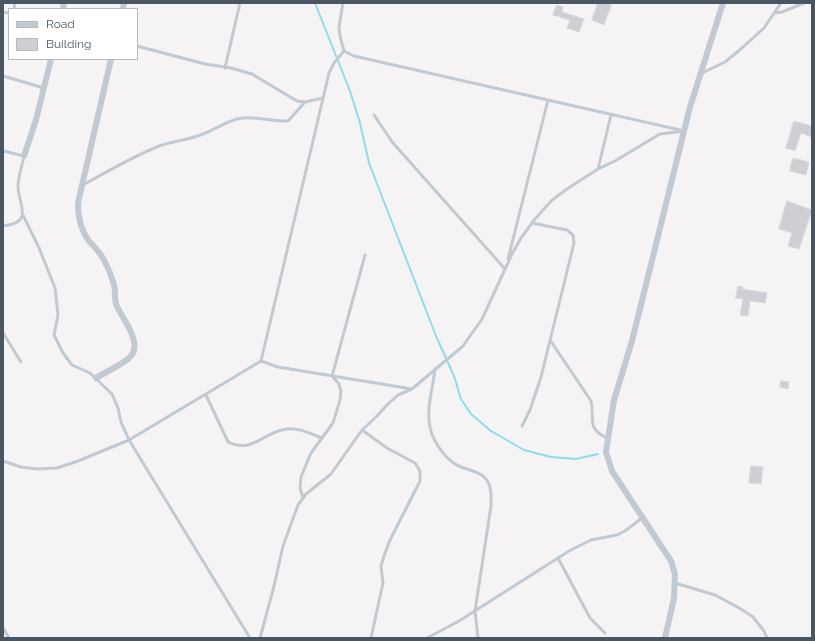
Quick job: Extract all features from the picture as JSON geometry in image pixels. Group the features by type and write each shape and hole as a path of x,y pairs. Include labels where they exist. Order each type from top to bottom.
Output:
{"street":[{"path":"665,638 674,598 675,574 671,561 612,471 606,452 614,400 632,341 684,131 700,74 723,3"},
{"path":"24,156 36,120 51,60"},
{"path":"96,378 131,357 135,348 132,335 117,305 114,296 115,287 104,260 88,240 78,217 78,203 111,60"}],"lane":[{"path":"225,68 240,3"},
{"path":"343,3 340,36 344,51 354,56 684,131"},
{"path":"700,74 730,58 764,28 781,3"},
{"path":"774,13 782,12 804,3"},
{"path":"138,46 205,64 252,74 297,101 305,102 322,98"},
{"path":"3,461 21,467 37,469 57,468 129,440 261,361 322,98 329,73 339,55 344,51"},
{"path":"3,76 44,88"},
{"path":"505,269 548,100"},
{"path":"82,186 138,155 169,143 202,134 233,120 252,118 276,122 288,121 305,102"},
{"path":"598,169 611,114"},
{"path":"374,115 393,143 505,269"},
{"path":"260,638 283,546 295,512 303,498 332,474 362,430 388,404 398,395 412,389 463,346 473,334 482,319 521,238 532,223 552,200 566,189 598,169 615,161 660,134 684,131"},
{"path":"3,151 24,156 18,185 23,206 23,215 56,288 58,315 54,335 63,353 72,365 90,373 112,394 118,408 121,422 129,440 250,638"},
{"path":"3,226 12,225 19,222 23,215"},
{"path":"522,426 538,388 574,243 573,235 568,230 532,223"},
{"path":"332,376 365,255"},
{"path":"3,333 21,362"},
{"path":"550,340 591,401 593,410 592,424 597,433 608,438"},
{"path":"261,361 278,367 412,389"},
{"path":"435,369 429,409 430,427 435,441 446,456 459,466 475,472 486,479 491,493 491,506 475,611 478,638"},
{"path":"303,498 300,488 301,477 311,453 333,423 340,400 341,391 339,384 332,376"},
{"path":"206,395 228,442 236,445 244,446 254,443 276,432 287,429 309,432 322,438"},
{"path":"362,430 387,448 415,463 420,471 420,481 390,540 381,566 383,583 371,638"},
{"path":"427,638 475,611 558,558 592,540 616,535 625,531 642,518"},
{"path":"558,558 590,618 605,633"},
{"path":"675,583 715,595 740,609 753,617 764,631 767,638"},
{"path":"3,628 9,638"}],"building":[{"path":"598,3 612,3 604,25 592,20"},
{"path":"557,5 563,7 562,12 584,19 579,32 567,28 570,20 553,15"},
{"path":"794,121 812,126 812,137 801,133 795,151 786,148"},
{"path":"793,158 809,162 806,175 790,171"},
{"path":"787,201 812,210 799,249 788,246 792,233 779,229"},
{"path":"738,286 743,287 743,289 767,293 765,303 750,301 748,316 740,315 743,299 736,298"},
{"path":"781,381 789,382 788,389 780,387"},
{"path":"751,466 763,467 761,484 749,483"}],"waterway":[{"path":"315,3 350,91 360,123 369,163 436,336 454,376 461,399 471,414 491,431 524,450 551,457 576,459 598,454"}]}
